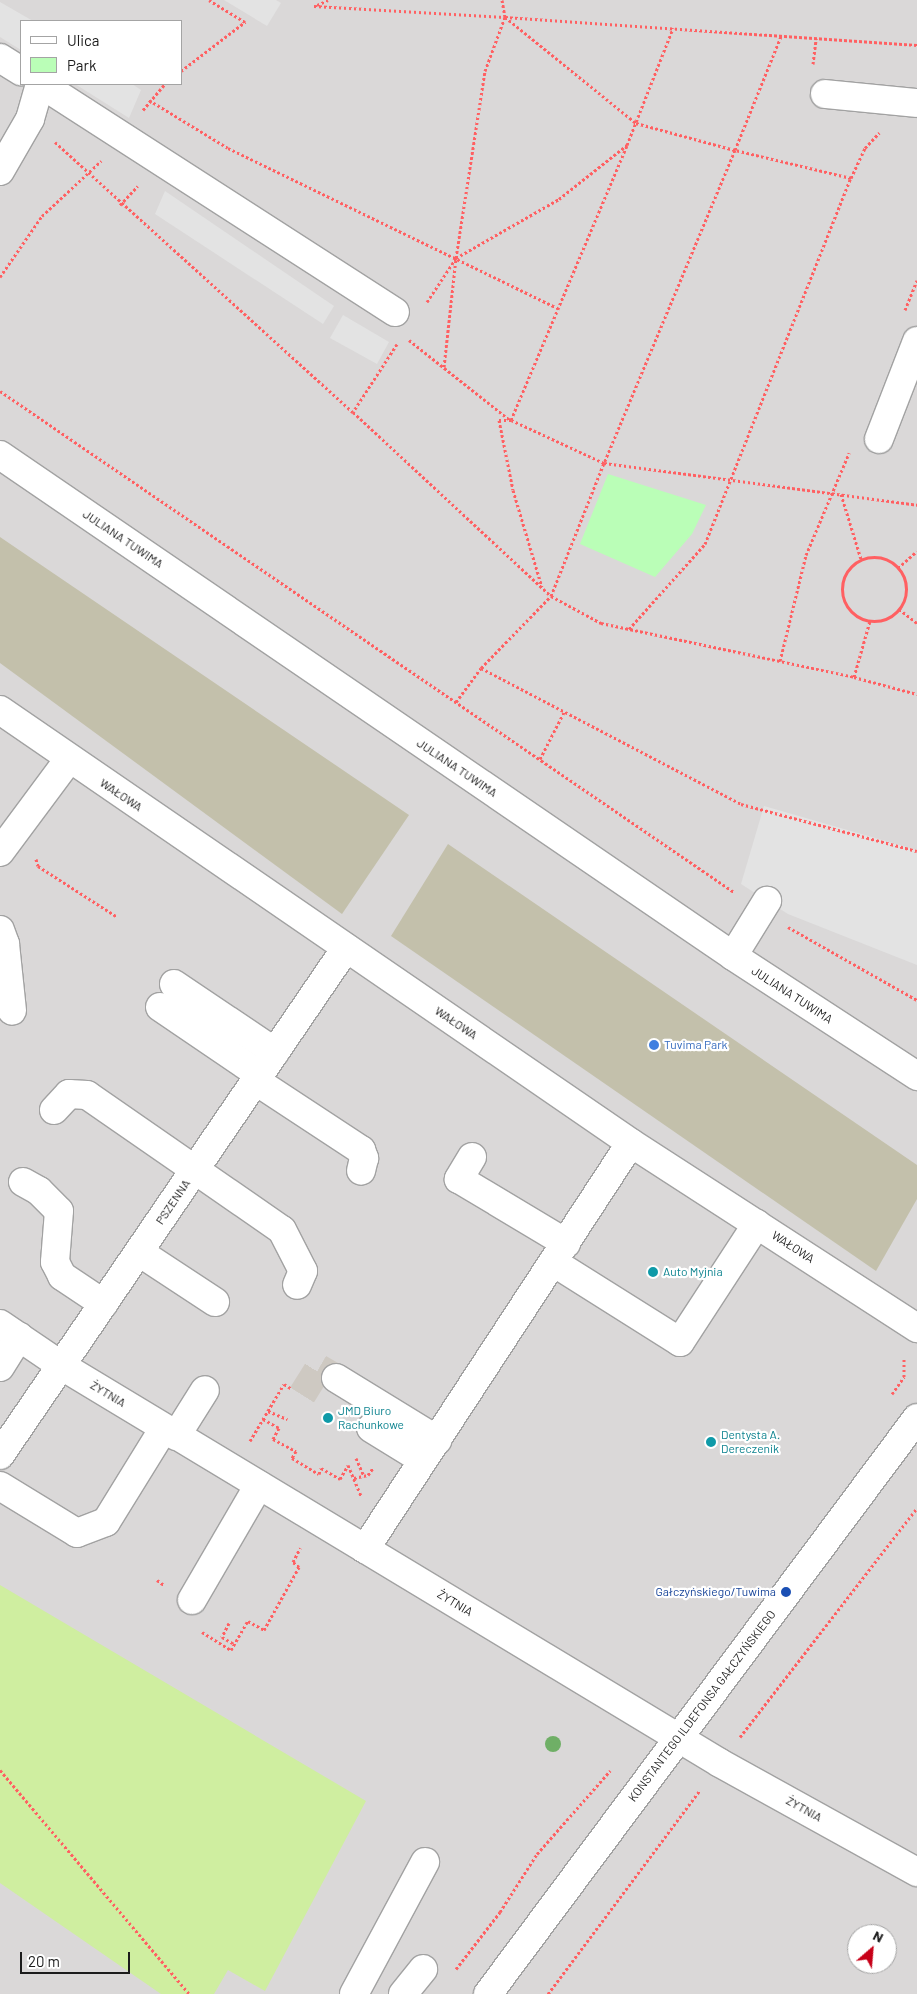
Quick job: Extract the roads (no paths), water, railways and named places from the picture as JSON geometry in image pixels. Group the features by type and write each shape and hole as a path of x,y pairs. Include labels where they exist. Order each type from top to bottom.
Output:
{"street":[{"path":"0,58 20,70"},
{"path":"0,171 30,119 40,85"},
{"path":"42,85 394,312"},
{"path":"825,94 917,103"},
{"path":"879,439 917,341"},
{"name":"JULIANA TUWIMA","path":"0,455 733,956 917,1076"},
{"name":"WAŁOWA","path":"0,710 631,1143 908,1322"},
{"path":"0,852 69,759"},
{"path":"733,956 764,906"},
{"path":"0,930 5,944 12,1010"},
{"name":"PSZENNA","path":"0,1455 346,948"},
{"path":"174,984 275,1052"},
{"path":"160,1007 361,1150 364,1158 361,1171"},
{"path":"54,1110 69,1094 87,1095 282,1230 303,1271 297,1285"},
{"path":"370,1541 631,1143"},
{"path":"472,1157 459,1179 680,1342 757,1224"},
{"path":"23,1182 39,1191 59,1211 55,1262 62,1276 104,1304"},
{"path":"139,1252 216,1302"},
{"path":"0,1367 10,1330"},
{"name":"ŻYTNIA","path":"10,1330 62,1366 259,1486 370,1541 679,1738 917,1872"},
{"path":"336,1378 430,1450"},
{"path":"0,1486 77,1533 106,1522 170,1432 205,1390"},
{"name":"KONSTANTEGO ILDEFONSA GAŁCZYŃSKIEGO","path":"488,1994 917,1418"},
{"path":"371,1428 430,1450"},
{"path":"192,1600 259,1486"},
{"path":"354,1994 425,1862"},
{"path":"403,1994 423,1969"}],"tunnel":[{"path":"302,1395 319,1368 336,1378"}],"place":[{"name":"Tuvima Park","path":"654,1045"},
{"name":"Auto Myjnia","path":"653,1272"},
{"name":"JMD Biuro Rachunkowe","path":"328,1418"},
{"name":"Dentysta A. Dereczenik","path":"711,1442"},
{"name":"Gałczyńskiego/Tuwima","path":"786,1592"}]}
